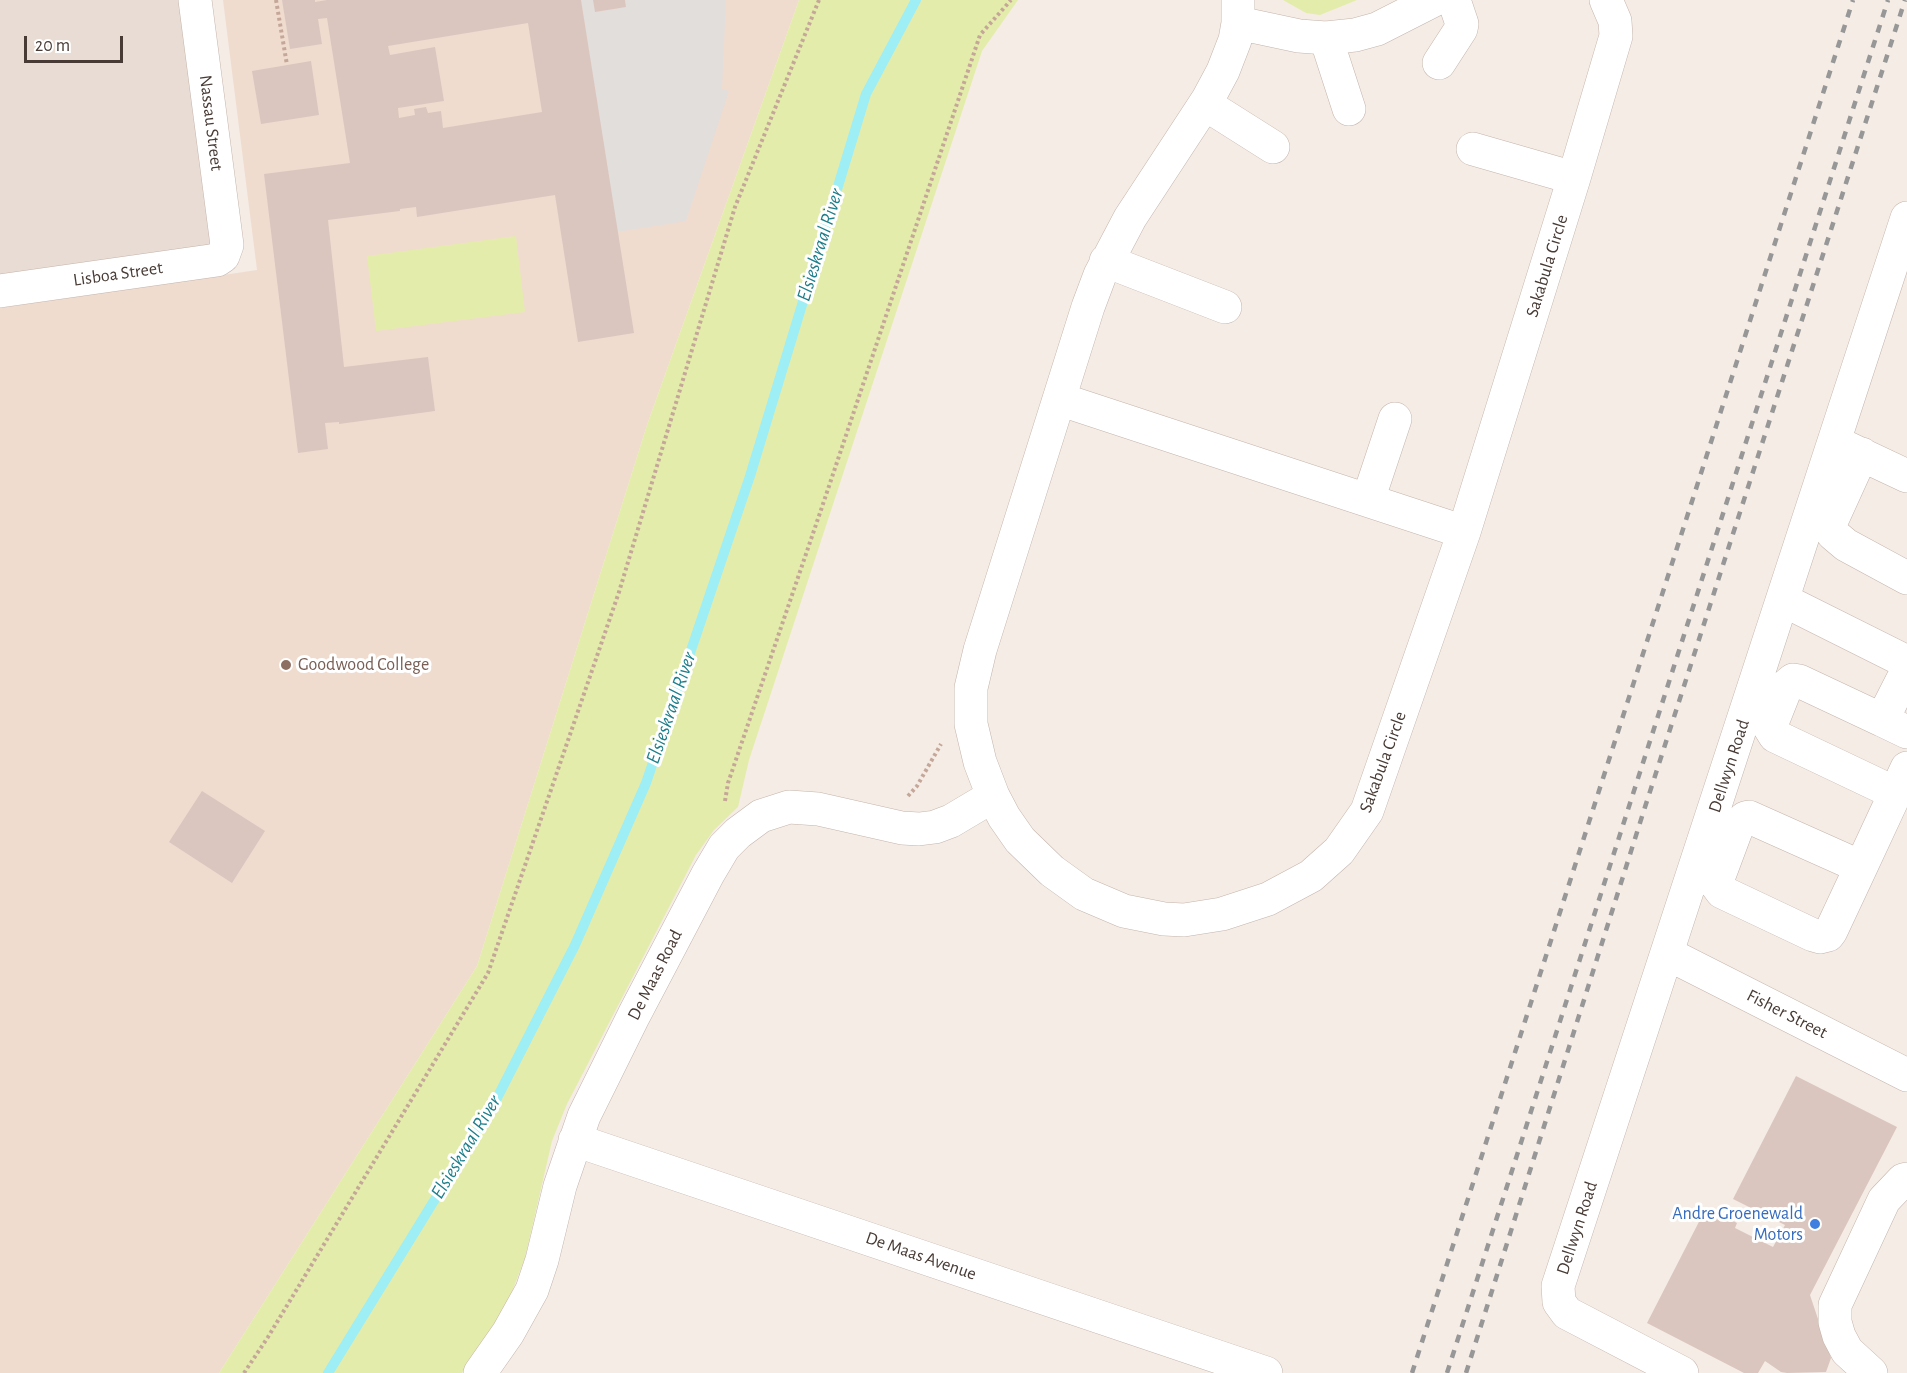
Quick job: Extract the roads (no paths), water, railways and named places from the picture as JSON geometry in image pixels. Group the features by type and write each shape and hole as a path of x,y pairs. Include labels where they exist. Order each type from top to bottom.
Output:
{"street":[{"name":"Nassau Street","path":"195,0 227,245"},
{"name":"Sakabula Circle","path":"1434,0 1377,28 1355,35 1326,38 1299,36 1238,12 1235,40 1223,71 1130,218 1106,261 1088,307 980,650 971,688 971,708 974,739 993,796 1004,818 1020,840 1052,871 1101,903 1142,916 1184,920 1222,914 1268,899 1311,876 1340,850 1367,811 1464,532 1616,36 1616,21 1606,0"},
{"path":"1439,63 1461,29 1462,24 1454,0"},
{"path":"1326,38 1349,109"},
{"path":"1204,104 1273,147"},
{"path":"1473,149 1574,178"},
{"name":"Dellwyn Road","path":"1682,1373 1567,1313 1558,1302 1558,1286 1783,600 1848,448 1905,232"},
{"name":"Lisboa Street","path":"0,291 217,260 223,255 227,245"},
{"path":"1106,261 1225,307"},
{"path":"1059,399 1464,532"},
{"path":"1368,500 1395,419"},
{"path":"1907,476 1848,448 1830,527 1833,534 1846,545 1907,578"},
{"path":"1783,600 1907,662"},
{"path":"1861,867 1901,780 1775,736 1770,728 1787,685 1796,680 1895,726 1907,672"},
{"name":"De Maas Road","path":"480,1373 508,1333 532,1290 575,1140 604,1075 715,860 738,833 761,816 789,807 818,809 902,828 935,827 951,821 993,796"},
{"name":"Fisher Street","path":"1668,954 1907,1075"},
{"name":"De Maas Avenue","path":"575,1140 1266,1373"},
{"path":"1871,1373 1847,1351 1839,1336 1835,1322 1835,1305 1884,1200 1903,1180 1907,1179"}],"waterway":[{"name":"Elsieskraal River","path":"328,1373 496,1100 575,945 646,783 750,476 866,94 916,0"}],"railway":[{"path":"1412,1373 1853,0"},
{"path":"1447,1373 1888,0"},
{"path":"1466,1373 1645,807 1905,0"}],"place":[{"name":"Goodwood College","path":"286,665"},
{"name":"Andre Groenewald Motors","path":"1815,1224"}]}
